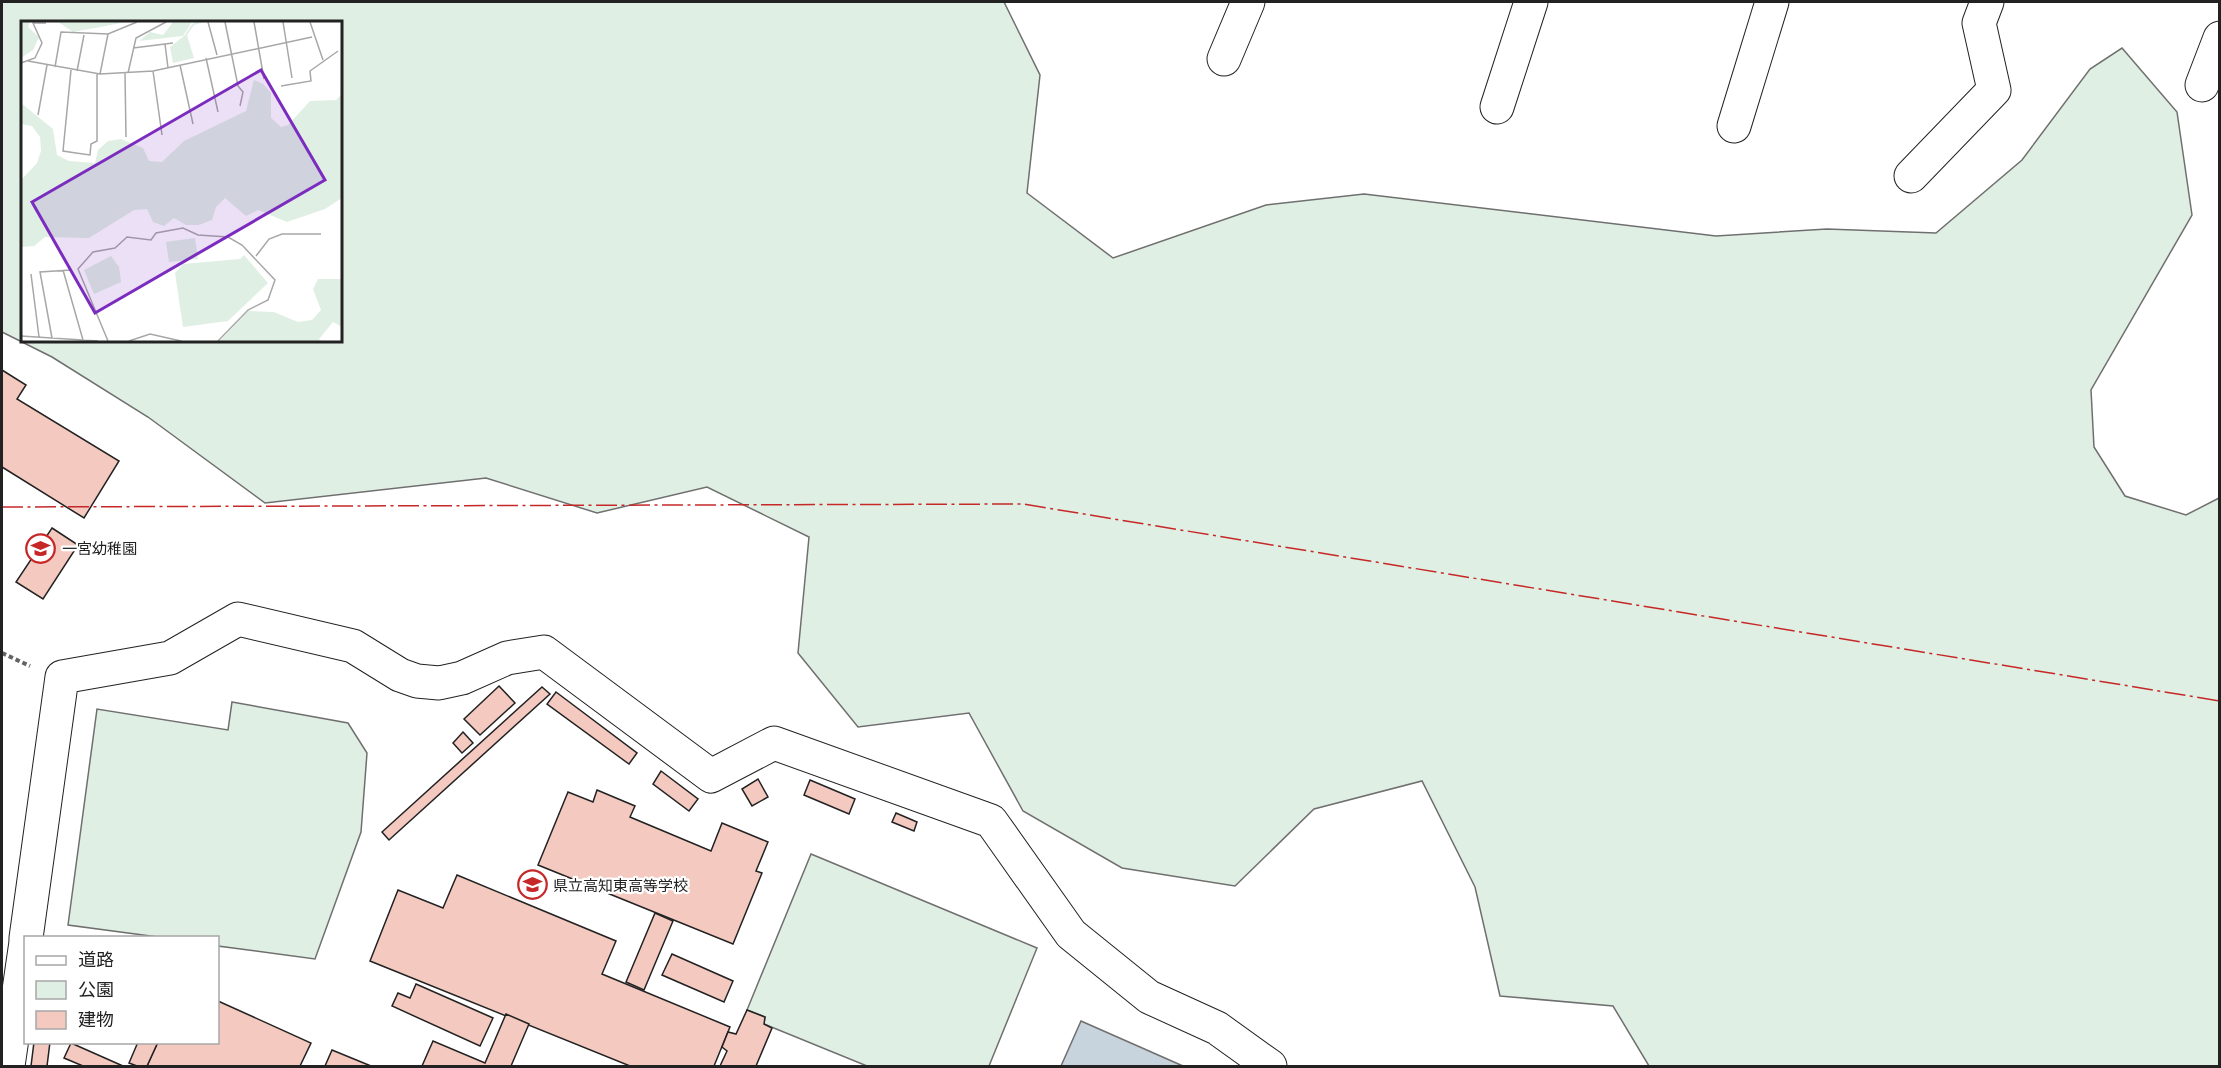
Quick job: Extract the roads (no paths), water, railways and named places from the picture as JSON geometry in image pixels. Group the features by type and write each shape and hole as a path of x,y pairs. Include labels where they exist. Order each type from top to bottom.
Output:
{"street":[{"path":"1224,59 1248,2"},
{"path":"1497,107 1531,2"},
{"path":"1734,126 1772,2"},
{"path":"1911,176 1994,90 1979,23 1987,2"},
{"path":"2202,85 2220,38"},
{"path":"26,936 62,677 170,658 238,619 353,646 400,675 428,682 439,683 462,678 507,658 544,652 711,776 774,743 991,820 1071,934 1149,997 1217,1028 1270,1066"},
{"path":"8,1066 24,956"}],"place":[{"name":"一宮幼稚園","path":"41,548"},
{"name":"県立高知東高等学校","path":"532,885"}]}
